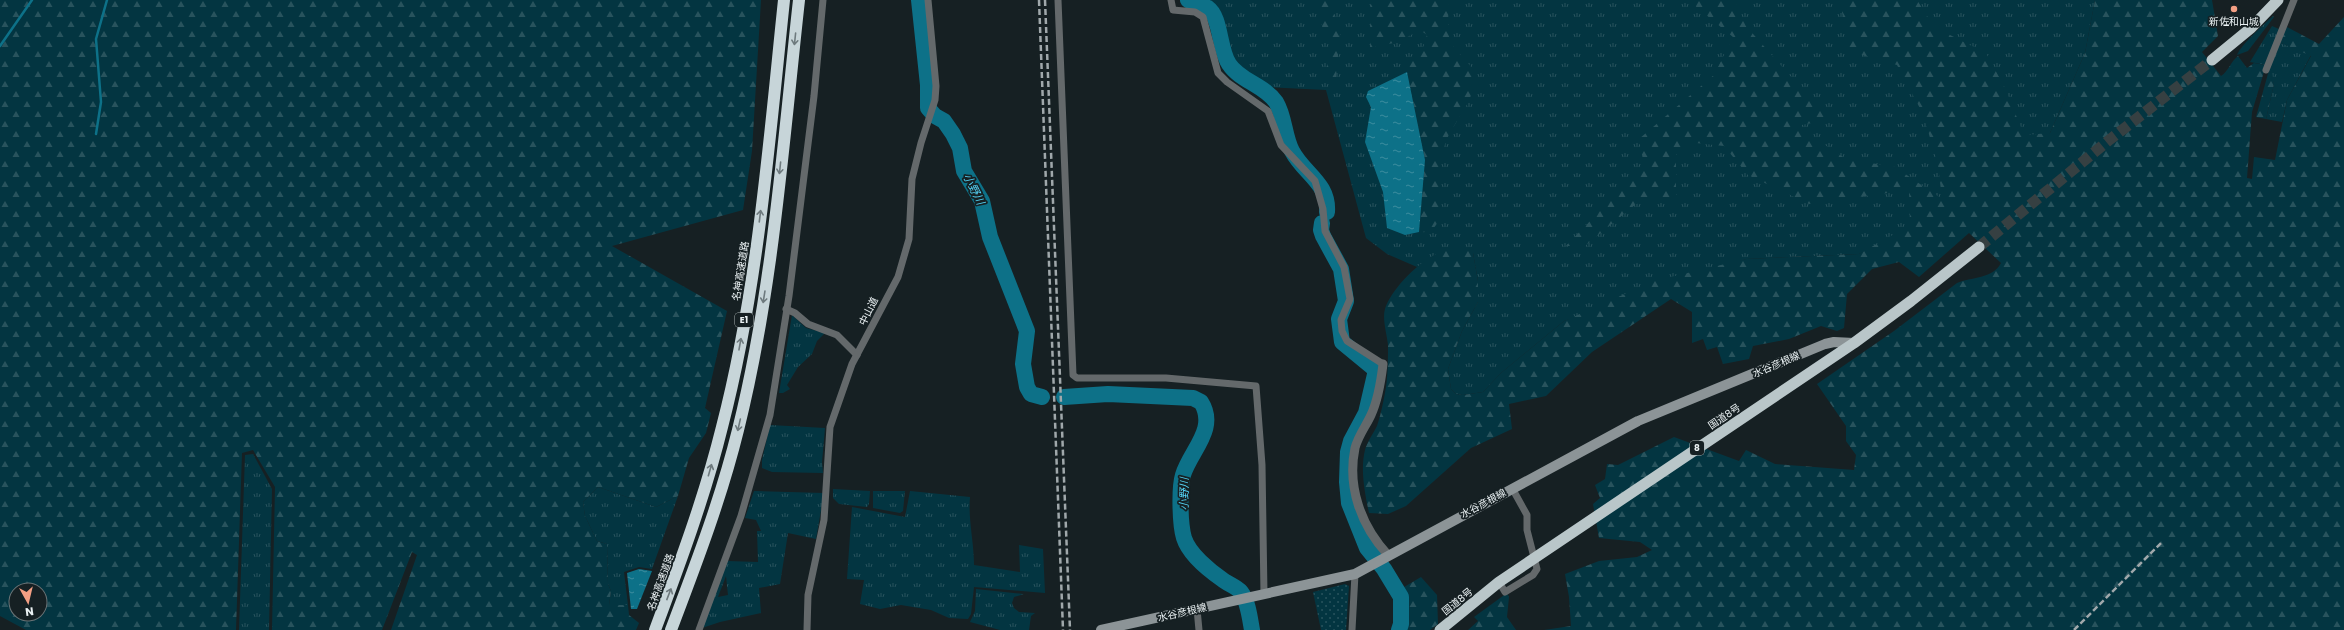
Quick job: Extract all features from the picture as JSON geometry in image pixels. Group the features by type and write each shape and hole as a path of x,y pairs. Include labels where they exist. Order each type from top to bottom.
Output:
{"highway":[{"name":"名神高速道路","path":"655,630 707,481 736,365 754,266 784,0"},
{"name":"E1","path":"671,630 708,532 723,485 752,369 766,283 799,0"},
{"path":"2212,60 2251,28 2278,0"},
{"name":"国道8号","path":"1440,630 1499,582 1854,343 1911,301 1979,247"}],"main road":[{"name":"水谷彦根線","path":"1101,630 1355,574 1638,421 1824,344 1834,342 1854,343"}],"street":[{"path":"699,630 741,516 770,415 786,309 814,96 823,0"},
{"name":"中山道","path":"807,630 808,595 824,520 830,427 857,354 898,277 909,239 912,178 919,147 932,112 936,86 928,0"},
{"path":"1058,0 1074,375 1077,378 1166,378 1256,386 1262,465 1264,594"},
{"path":"1171,0 1173,10 1195,12 1203,17 1218,73 1227,82 1268,111 1281,145 1315,181 1323,210 1325,231 1344,267 1350,299 1341,320 1342,331 1347,341 1383,364 1372,414 1355,447 1354,471 1355,491 1362,516 1375,540 1381,559"},
{"path":"2266,70 2294,0"},
{"path":"786,309 795,313 808,324 837,335 857,354"},
{"path":"1499,582 1505,592 1533,575 1537,569 1527,530 1527,515 1512,488"},
{"path":"1352,630 1355,574"},
{"path":"1197,609 1198,630"}],"green space":[{"path":"0,0 761,0 752,151 743,210 612,246 727,311 705,408 711,413 706,433 689,458 678,496 656,507 598,487 583,502 585,516 597,541 607,544 608,584 611,591 609,605 628,605 629,615 639,623 636,630 391,630 417,555 412,552 382,630 272,630 275,487 253,450 242,453 236,630 26,630 11,622 48,622 48,582 8,582 8,620 0,616"},
{"path":"1210,0 2095,0 2085,53 2050,133 1924,224 1859,254 1746,259 1564,321 1501,373 1483,392 1463,395 1456,394 1451,389 1448,369 1462,331 1478,302 1478,281 1473,253 1435,255 1417,267 1387,254 1366,238 1326,90 1265,87 1227,66 1208,9"},
{"path":"1313,0 1329,0 1340,34 1336,77 1326,78 1329,45"},
{"path":"1371,0 1449,0 1448,27 1451,42 1471,67 1475,76 1471,95 1449,135 1442,152 1439,220 1431,230 1426,232 1419,232 1425,160 1407,72 1402,64 1423,48 1427,35 1420,30 1398,42 1370,48"},
{"path":"1688,0 1735,0 1746,26 1829,120 1796,126 1846,159 1895,167 1942,199 1938,165 1923,114 1897,65 1848,51 1842,12 1850,0 1917,0 1934,27 1986,53 2005,88 2024,135 2050,133 2085,53 2095,0 2212,0 2218,36 2202,52 2221,76 2226,72 2238,56 2247,68 2254,63 2266,65 2252,112 2247,178 2252,179 2254,157 2275,160 2287,100 2311,56 2279,42 2287,27 2319,44 2344,17 2344,630 1544,630 1571,626 1569,597 1565,574 1599,561 1637,557 1652,550 1640,542 1599,538 1593,504 1600,498 1595,485 1605,479 1607,464 1618,465 1674,437 1739,461 1746,450 1775,464 1854,470 1856,455 1846,441 1846,426 1817,384 1894,331 1957,283 1981,277 1993,272 2001,263 1969,233 1919,277 1899,262 1872,269 1847,294 1844,328 1837,331 1821,326 1789,339 1753,346 1749,359 1723,364 1717,347 1707,350 1703,339 1692,343 1692,312 1671,299 1592,352 1546,396 1509,404 1512,429 1471,448 1406,506 1388,514 1369,513 1363,466 1365,450 1377,426 1386,387 1388,371 1388,345 1384,322 1385,309 1398,286 1409,274 1422,263 1435,255 1449,249 1462,248 1473,253 1478,281 1478,302 1462,331 1448,369 1451,389 1456,394 1463,395 1483,392 1501,373 1564,321 1654,281 1746,259 1859,254 1910,225 1909,190 1809,204 1748,175 1724,146 1696,143 1676,154 1676,197 1636,204 1585,246 1566,246 1644,165 1639,139 1714,75 1733,37"},
{"path":"2273,16 2274,17 2248,51 2237,55 2258,29"},
{"path":"2272,26 2279,29 2266,65 2250,62"},
{"path":"2279,42 2311,55 2287,100 2282,122 2266,119 2274,84 2269,70"},
{"path":"2269,70 2272,72 2274,84 2266,119 2256,117"},
{"path":"792,315 806,328 825,333 817,341 812,354 798,367 787,385 790,389 783,393 779,393"},
{"path":"770,425 825,428 822,462 823,473 772,472 762,468 762,460"},
{"path":"253,454 272,489 269,630 239,630 245,455"},
{"path":"598,487 656,507 678,496 652,569 639,567 624,572 628,605 609,605 611,591 608,584 607,544 597,541 585,516 583,502"},
{"path":"833,489 870,491 869,504 867,507 839,504 833,498"},
{"path":"754,491 824,493 816,539 788,533 780,584 759,588 761,613 720,622 702,628 727,561 758,562 757,531 761,531 756,520 745,518","holes":["726,576 728,595 718,597"]},
{"path":"873,491 905,491 903,511 900,513 873,508"},
{"path":"910,491 970,497 974,565 1020,572 1019,545 1043,549 1045,593 974,587 971,614 968,619 949,618 931,610 901,605 880,609 860,604 864,580 847,579 852,507 905,517"},
{"path":"1421,577 1437,595 1438,624 1430,630 1399,630 1399,590"},
{"path":"1345,584 1349,586 1346,630 1321,630 1313,592"},
{"path":"976,589 1024,594 1014,597 1012,603 1014,608 1019,612 1035,613 1031,616 1029,630 1000,630 970,622 975,611"},
{"path":"1507,593 1509,597 1507,617 1516,630 1468,630 1478,621 1474,617"}],"water":[{"path":"1407,72 1425,160 1419,232 1405,235 1387,228 1383,192 1365,142 1371,107 1366,97 1368,91"},
{"path":"639,569 652,571 637,609 631,609 627,573"}],"waterway":[{"path":"0,46 32,0"},
{"path":"96,134 101,102 96,39 107,0"},
{"name":"小野川","path":"919,0 928,85 928,108 935,116 944,121 953,134 960,148 964,171 982,201 990,237 1027,331 1023,364 1027,387 1031,394 1042,397"},
{"path":"1188,0 1208,8 1212,12 1218,26 1223,51 1229,64 1234,70 1239,75 1265,91 1276,102 1281,114 1289,145 1297,159 1315,179 1324,193 1327,202 1327,212"},
{"path":"1322,223 1321,230 1323,236 1341,269 1346,301 1339,319 1342,342 1376,370 1366,413 1351,441 1348,452 1347,482 1349,503 1367,548 1384,569 1401,597 1401,624 1399,630"},
{"name":"小野川","path":"1064,397 1108,394 1193,398 1201,402 1205,412 1205,431 1186,466 1181,488 1180,506 1184,538 1190,550 1200,562 1241,592 1247,605 1252,630"}],"tunnel":[{"path":"1979,247 2108,141 2212,60"}],"railway":[{"path":"1039,0 1063,630"},
{"path":"1045,0 1070,630"},
{"path":"2074,630 2161,543"}],"place":[{"name":"新佐和山城","path":"2234,9"}]}
